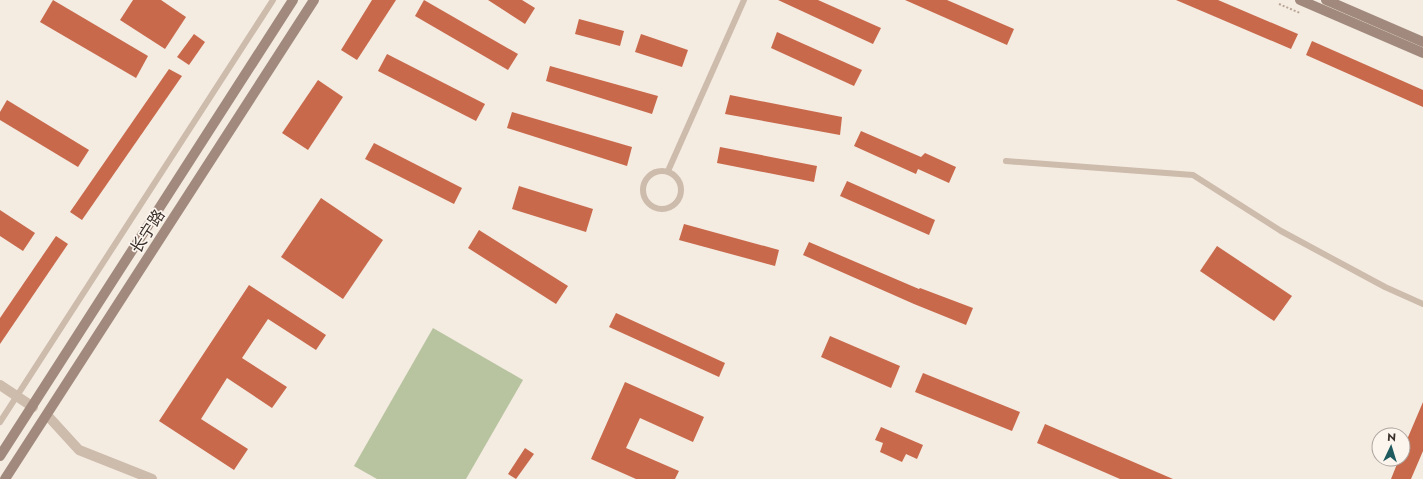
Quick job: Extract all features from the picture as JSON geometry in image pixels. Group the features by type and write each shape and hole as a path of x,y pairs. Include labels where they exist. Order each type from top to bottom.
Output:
{"main road":[{"name":"长宁路","path":"0,456 293,0"},
{"name":"长宁路","path":"5,479 314,0"},
{"path":"1300,0 1423,53"},
{"path":"1326,0 1423,42"}],"street":[{"path":"0,385 33,406"},
{"path":"47,415 79,450 152,479"}],"lane":[{"path":"0,422 273,0"},
{"path":"668,171 744,0"},
{"path":"1006,161 1193,175 1282,231 1385,287 1423,304"},
{"path":"668,171 680,181 681,196 671,208 656,209 645,199 644,184 653,172 668,171"}],"path":[{"path":"1279,4 1300,13"}],"green space":[{"path":"433,328 523,380 466,479 377,479 354,466"}],"building":[{"path":"53,0 148,56 136,78 40,22"},
{"path":"133,0 161,0 186,17 165,49 120,20"},
{"path":"372,0 396,0 357,60 341,50"},
{"path":"424,0 518,54 508,70 415,16"},
{"path":"488,0 522,0 535,8 525,24"},
{"path":"778,0 818,0 881,28 873,44"},
{"path":"905,0 947,0 1014,29 1007,45"},
{"path":"1176,0 1218,0 1298,34 1291,49"},
{"path":"579,19 624,31 620,46 575,34"},
{"path":"777,32 862,70 854,86 771,48"},
{"path":"194,34 205,42 189,65 177,57"},
{"path":"641,34 688,50 682,67 635,52"},
{"path":"1312,41 1423,90 1423,107 1306,55"},
{"path":"387,54 485,104 476,121 378,71"},
{"path":"550,66 658,96 652,114 546,81"},
{"path":"169,69 182,76 82,220 70,212"},
{"path":"318,80 343,97 308,150 282,133"},
{"path":"730,95 842,117 840,135 725,114"},
{"path":"7,100 89,150 78,167 0,120 0,112"},
{"path":"512,112 632,147 627,166 507,128"},
{"path":"861,131 921,157 925,153 956,167 949,183 918,169 916,174 854,146"},
{"path":"374,143 462,188 454,204 365,159"},
{"path":"720,147 817,166 814,182 717,163"},
{"path":"847,181 935,220 929,235 840,196"},
{"path":"519,186 593,209 586,232 512,209"},
{"path":"321,198 383,240 343,299 281,257"},
{"path":"0,210 35,233 23,251 0,236"},
{"path":"684,224 779,250 775,266 679,240"},
{"path":"479,230 568,286 556,304 468,248"},
{"path":"56,236 68,244 0,344 0,318"},
{"path":"809,242 919,289 920,288 973,308 966,325 914,304 803,255"},
{"path":"1217,246 1292,296 1274,321 1200,271"},
{"path":"249,285 326,335 316,350 268,319 242,358 287,387 272,408 227,378 201,419 248,449 234,470 159,421"},
{"path":"616,313 725,363 719,377 609,327"},
{"path":"830,336 900,366 891,388 821,357"},
{"path":"923,373 1020,412 1012,431 915,392"},
{"path":"625,382 704,417 693,442 640,418 626,448 679,471 675,479 636,479 591,459"},
{"path":"1423,402 1423,451 1411,479 1391,479 1396,467 1411,467 1411,430"},
{"path":"1045,424 1173,479 1120,479 1037,443"},
{"path":"881,427 923,445 917,459 906,454 902,462 880,452 883,443 875,440"},
{"path":"525,448 534,454 516,479 508,474"}]}
